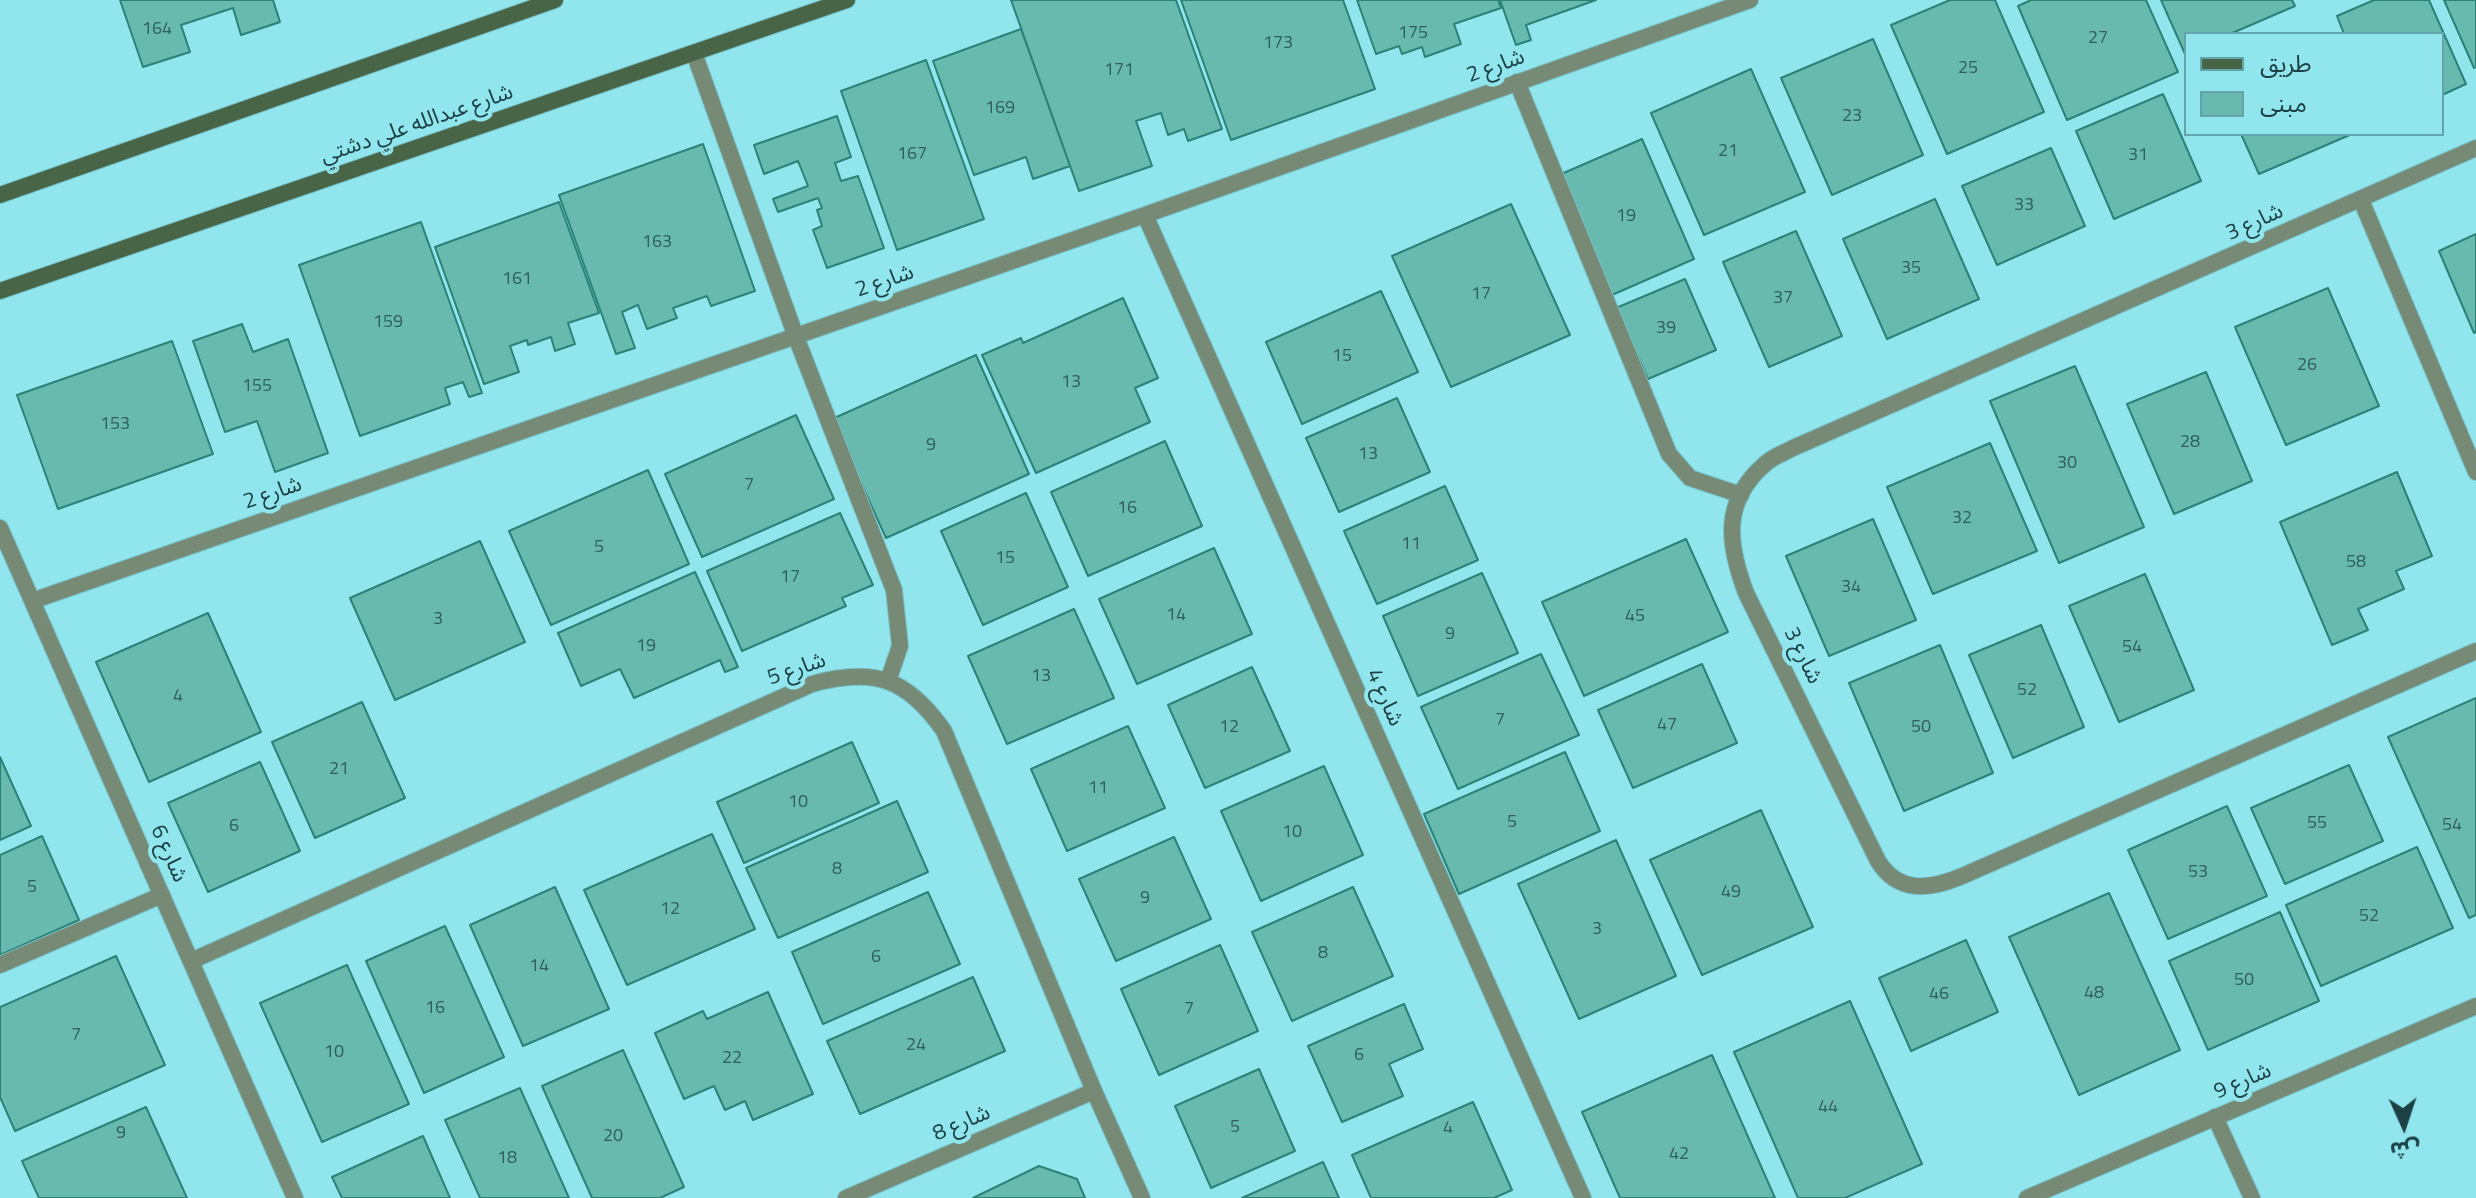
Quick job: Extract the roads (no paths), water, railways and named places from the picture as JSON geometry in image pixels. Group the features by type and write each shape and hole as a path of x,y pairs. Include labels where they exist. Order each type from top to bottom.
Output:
{"main road":[{"path":"0,195 555,0"},
{"name":"شارع عبدالله علي دشتي","path":"0,291 847,0"}],"street":[{"name":"شارع 2","path":"32,601 1145,215 1750,0"},
{"path":"694,53 796,337 894,590 900,646 888,681"},
{"path":"1517,82 1669,454 1690,478 1741,495"},
{"name":"شارع 3","path":"2476,148 1793,448 1766,462 1741,495 1731,530 1732,548 1746,593 1878,861 1893,878 1914,886 1944,884 2476,651"},
{"path":"2361,200 2476,472"},
{"name":"شارع 4","path":"1145,215 1583,1198"},
{"name":"شارع 6","path":"0,528 295,1198"},
{"name":"شارع 5","path":"191,961 812,684 851,677 888,681 919,699 944,731 1094,1091 1142,1198"},
{"path":"0,965 162,895"},
{"name":"شارع 9","path":"2027,1198 2476,1006"},
{"name":"شارع 8","path":"846,1198 1094,1091"},
{"path":"2215,1117 2252,1198"}]}
